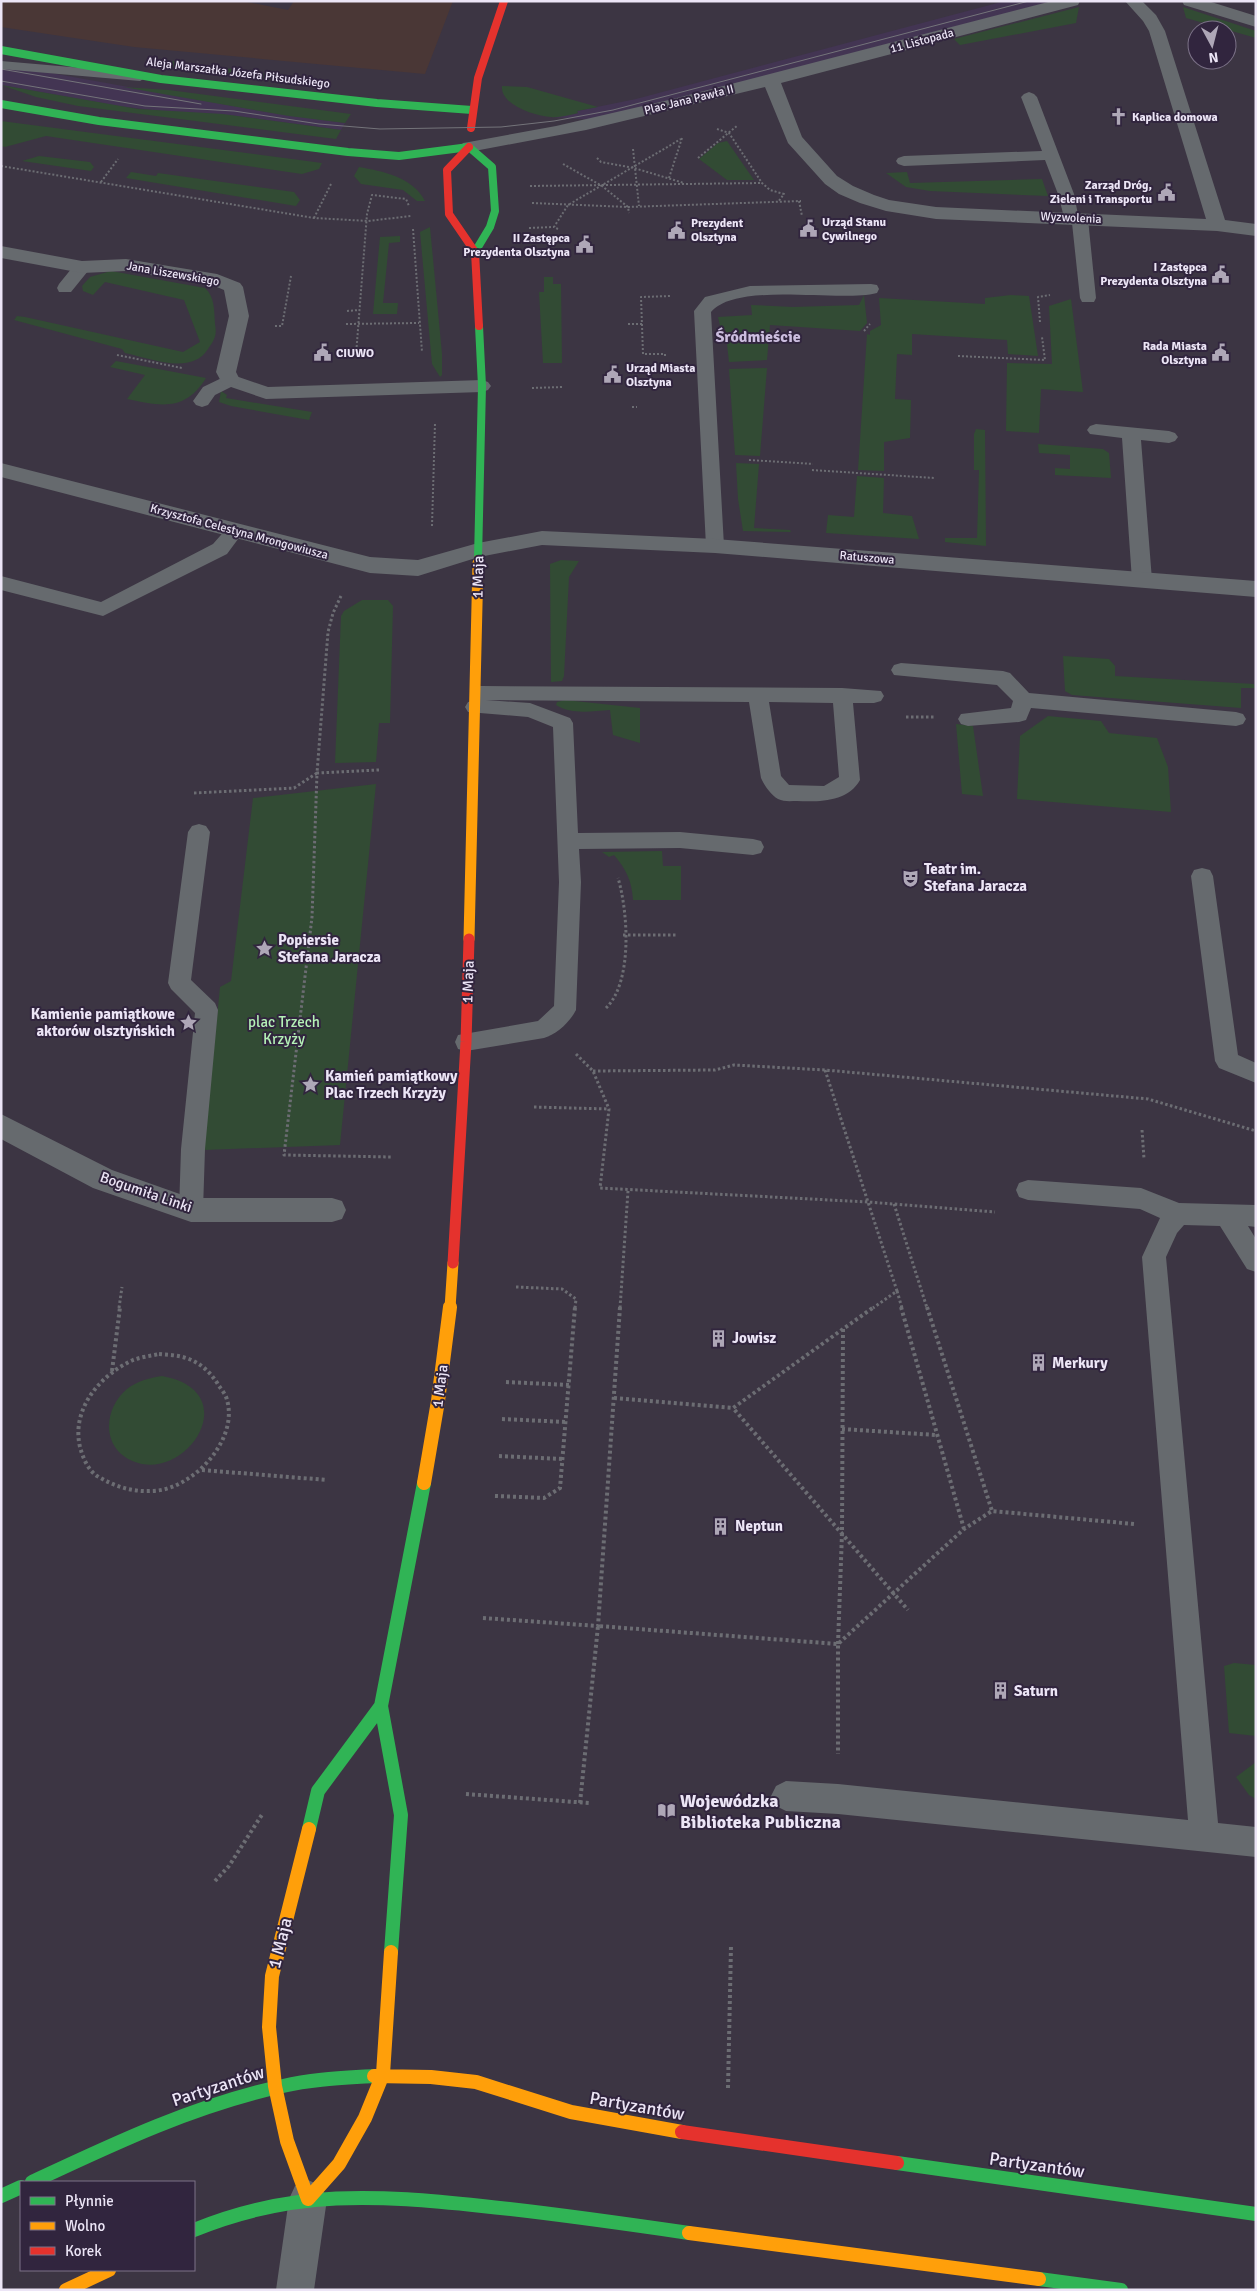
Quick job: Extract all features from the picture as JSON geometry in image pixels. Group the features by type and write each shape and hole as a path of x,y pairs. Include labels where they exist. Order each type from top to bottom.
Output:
{"street":[{"path":"7,107 100,121 348,152 399,156 468,147 492,167 495,202 495,211 490,227 475,252 450,214 447,170 468,147 478,78 504,1"},
{"name":"11 Listopada","path":"771,80 1072,1"},
{"path":"1132,1 1150,19 1158,31 1217,225"},
{"path":"1190,1 1256,22"},
{"name":"Aleja Marszałka Józefa Piłsudskiego","path":"1,50 161,79 377,103 472,110"},
{"name":"Plac Jana Pawła II","path":"468,147 523,139 771,80"},
{"name":"Wyzwolenia","path":"771,80 794,139 832,180 846,190 886,205 936,213 1217,225 1256,230"},
{"name":"Jana Liszewskiego","path":"1,252 82,267 126,264 217,280 233,287 239,316 226,372 230,380"},
{"name":"1 Maja","path":"308,2199 339,2164 365,2118 383,2074 401,1815 381,1706 434,1438 451,1302 459,1133 466,1042 476,700 482,386 475,252"},
{"name":"Krzysztofa Celestyna Mrongowiusza","path":"1,470 370,565 418,568 478,550"},
{"name":"Ratuszowa","path":"478,550 542,538 715,546 1256,589"},
{"name":"Bogumiła Linki","path":"1,1126 103,1179 191,1210 332,1210"},
{"name":"1 Maja","path":"294,2290 308,2199 287,2141 275,2086 269,2027 272,1976 318,1791 381,1706"},
{"name":"Partyzantów","path":"34,2181 166,2121 222,2100 275,2086 320,2079 383,2074 437,2077 485,2084 572,2112 668,2130 1256,2214"},
{"path":"1,2196 20,2187"},
{"path":"195,2229 211,2221 270,2204 308,2199 379,2196 425,2199 1120,2290"},
{"path":"66,2290 107,2271"}],"lane":[{"path":"1,66 161,79"},
{"path":"1029,97 1076,218 1088,298"},
{"path":"904,160 1051,155"},
{"path":"65,288 82,267"},
{"path":"715,546 702,311 711,301 750,291 871,289"},
{"path":"202,401 209,391 230,380 266,393 482,386"},
{"path":"1096,430 1169,437"},
{"path":"1131,433 1142,580"},
{"path":"1,583 103,609 220,550 235,531"},
{"path":"901,670 1003,678 1023,700 1236,719"},
{"path":"476,700 758,694 874,696"},
{"path":"758,694 771,778 784,793 827,794 850,780 842,695"},
{"path":"466,1042 544,1029 565,1010 570,882 564,723 530,710 476,700"},
{"path":"968,719 1019,715 1023,700"},
{"path":"191,1210 193,1148 207,1010 179,983 199,832"},
{"path":"568,841 680,840 753,847"},
{"path":"1202,876 1228,1061 1256,1073"},
{"path":"1028,1190 1142,1199 1178,1214 1256,1216"},
{"path":"1178,1214 1168,1226 1154,1257 1204,1836"},
{"path":"1227,1215 1256,1261"},
{"path":"786,1796 838,1799 1256,1842"}],"path":[{"path":"712,127 729,133 762,184 770,190 784,194 778,202"},
{"path":"698,158 729,133"},
{"path":"554,227 568,206 682,138 682,143 669,178"},
{"path":"633,150 639,206"},
{"path":"101,182 119,158"},
{"path":"598,158 601,162 634,168 688,184"},
{"path":"566,165 602,186 628,207 629,213"},
{"path":"1,166 314,218 368,222 412,216 406,199 372,195 368,222 359,310 356,358"},
{"path":"530,186 762,184"},
{"path":"314,218 328,188"},
{"path":"799,201 802,216"},
{"path":"542,203 568,206"},
{"path":"524,228 554,227 558,229"},
{"path":"282,326 291,276"},
{"path":"648,292 649,296"},
{"path":"673,367 672,360 666,360 665,354 643,354 641,297 679,296"},
{"path":"1038,297 1040,322"},
{"path":"347,311 359,310"},
{"path":"346,324 419,323"},
{"path":"628,324 642,324"},
{"path":"958,356 1045,360 1042,337"},
{"path":"652,354 653,358"},
{"path":"117,355 172,367"},
{"path":"532,388 562,387"},
{"path":"632,407 637,407"},
{"path":"759,460 813,464"},
{"path":"812,470 934,478"},
{"path":"342,596 333,612 328,632 317,773 312,917 284,1155 392,1157"},
{"path":"899,717 939,718"},
{"path":"194,793 294,788 317,773 379,770"},
{"path":"609,1006 618,991 624,968 622,898 620,880 614,872"},
{"path":"623,935 678,935"},
{"path":"573,1051 593,1071 609,1109 600,1188 628,1191 868,1202 1002,1213"},
{"path":"593,1071 715,1070 734,1065 825,1070 1148,1099 1256,1131"},
{"path":"825,1070 896,1291 964,1529"},
{"path":"534,1107 609,1109"},
{"path":"580,1804 598,1626 628,1191"},
{"path":"894,1204 992,1511"},
{"path":"112,1372 122,1287"},
{"path":"495,1496 544,1498 560,1488 576,1299 562,1289 516,1288"},
{"path":"614,1398 732,1408 896,1291"},
{"path":"838,1799 838,1644 842,1533 843,1329"},
{"path":"160,1354 183,1357 204,1366 219,1382 227,1404 227,1426 219,1449 202,1470 181,1484 157,1493 132,1493 110,1486 92,1472 81,1454 78,1432 82,1409 94,1388 112,1372 135,1360 160,1354"},
{"path":"506,1382 569,1385"},
{"path":"732,1408 908,1610"},
{"path":"502,1420 566,1422"},
{"path":"842,1429 936,1435"},
{"path":"499,1456 562,1459"},
{"path":"202,1470 327,1480"},
{"path":"483,1618 838,1644 964,1529 992,1511 1177,1528"},
{"path":"466,1794 589,1804"},
{"path":"728,2088 731,1946"}],"shaded area":[{"path":"1,1 242,1 288,10 294,1 453,1 425,74 134,47 1,27"},
{"path":"1005,1 1054,1 596,120 551,117 578,113 577,111 636,99"},
{"path":"1,64 267,112 345,123 341,130 237,116 169,112 118,106 1,85"}],"green space":[{"path":"1079,7 1076,23 960,45 954,39"},
{"path":"1183,7 1223,20 1193,20 1186,18"},
{"path":"1237,25 1256,31 1256,38 1237,33"},
{"path":"155,59 323,81 325,87 152,65"},
{"path":"1,85 138,109 223,114 341,130 336,139 78,106 36,97"},
{"path":"502,86 527,87 598,107 577,111 578,113 564,116 544,116 528,112 512,104 503,93"},
{"path":"123,87 169,90 351,114 345,123 289,116"},
{"path":"1,121 322,163 319,169 302,174 46,136 5,147 1,146"},
{"path":"727,141 754,180 727,180 699,159 718,143"},
{"path":"39,156 90,162 94,167 91,171 22,161"},
{"path":"359,167 396,176 413,186 425,201 417,201 403,190 361,184 354,176"},
{"path":"131,172 156,176 158,173 294,192 300,200 296,206 126,178"},
{"path":"907,172 910,183 1042,179 1048,196 930,191 906,187 886,173"},
{"path":"430,227 442,354 442,375 440,377 432,364 420,232"},
{"path":"400,236 400,242 389,243 383,303 398,303 397,314 373,314 380,237"},
{"path":"111,271 205,288 211,295 216,334 214,340 201,357 191,362 181,363 158,361 125,353 122,349 14,320 17,316 25,317 183,352 200,342 184,300 105,282 93,295 83,291 82,286 90,277"},
{"path":"544,277 553,277 553,284 561,284 562,363 543,363 539,292 544,292"},
{"path":"864,295 867,323 860,331 770,325 767,360 729,362 727,344 724,343 718,317 752,315 751,305 793,307 859,305"},
{"path":"1011,295 1029,296 1038,356 1008,354 1007,340 912,334 912,355 897,354 895,399 911,400 910,438 884,442 884,471 858,470 867,334 870,335 870,331 881,325 879,298 985,304 985,298"},
{"path":"1071,299 1083,392 1041,389 1039,433 1006,431 1007,363 1052,364 1049,306"},
{"path":"116,361 206,378 190,397 181,401 171,404 139,402 127,399 145,375 110,367"},
{"path":"767,368 760,456 735,455 729,369"},
{"path":"221,391 227,395 226,398 312,412 309,420 231,406 219,402"},
{"path":"976,429 985,430 986,546 945,542 945,538 977,538 979,470 974,470 974,434"},
{"path":"1038,444 1103,449 1109,453 1111,478 1055,475 1055,468 1070,469 1070,455 1039,453"},
{"path":"736,463 759,464 754,528 790,530 791,532 743,531 738,499"},
{"path":"857,476 884,478 883,513 912,516 919,539 826,533 828,515 854,517"},
{"path":"561,560 579,561 569,577 564,676 562,681 551,682 550,564"},
{"path":"362,600 388,600 393,606 390,723 379,723 376,762 335,763 341,616 344,611"},
{"path":"1063,656 1109,659 1115,666 1115,676 1254,684 1255,688 1241,688 1241,708 1072,695 1065,691"},
{"path":"565,700 640,708 640,743 613,735 610,710 575,711 556,705 557,702"},
{"path":"1048,716 1101,721 1109,733 1157,738 1168,767 1171,812 1017,799 1020,736"},
{"path":"956,724 973,726 983,796 962,794"},
{"name":"plac Trzech Krzyży","path":"376,784 340,1145 204,1150 220,987 231,981 253,798"},
{"path":"662,851 663,866 681,866 681,900 633,900 630,881 622,865 614,855 609,857 602,852"},
{"path":"162,1376 188,1386 202,1400 204,1418 198,1436 184,1451 166,1462 146,1465 125,1457 117,1450 112,1442 109,1423 114,1405 127,1389 143,1380"},
{"path":"1234,1663 1256,1665 1256,1736 1229,1733 1224,1666"},
{"path":"1256,1762 1256,1799 1249,1795 1236,1777"}],"tram line":[{"path":"1,81 145,106 234,111 319,124 380,129 501,127 554,121 613,110 1029,1"},
{"path":"1,69 201,104"}],"traffic: fast":[{"path":"1,50 161,79 377,103 472,110"},
{"path":"1,104 99,121 348,152 399,156 469,147"},
{"path":"469,147 492,167 495,211 490,227 475,252"},
{"path":"478,559 482,386 479,326"},
{"path":"391,1952 401,1815 381,1706 424,1483"},
{"path":"309,1829 318,1791 381,1706"},
{"path":"34,2181 155,2127 241,2096 285,2085 329,2078 374,2076"},
{"path":"897,2163 1256,2214"},
{"path":"1,2196 20,2187"},
{"path":"195,2230 248,2210 292,2201 318,2198 370,2197 501,2208 689,2233"},
{"path":"1039,2279 1121,2290"}],"traffic: slow":[{"path":"469,939 478,559"},
{"path":"424,1483 442,1374 453,1263"},
{"path":"308,2199 287,2141 275,2086 269,2027 272,1976 309,1829"},
{"path":"308,2199 339,2164 365,2118 383,2074 391,1952"},
{"path":"374,2076 431,2077 476,2082 571,2112 682,2132"},
{"path":"689,2233 1039,2279"},
{"path":"66,2290 107,2271"}],"traffic: jam":[{"path":"471,128 478,78 504,1"},
{"path":"469,147 447,170 449,214 475,252 479,326"},
{"path":"453,1263 466,1042 469,939"},
{"path":"682,2132 897,2163"}],"place":[{"name":"Kaplica domowa","path":"1118,117"},
{"name":"Zarząd Dróg, Zieleni i Transportu","path":"1166,192"},
{"name":"Urząd Stanu Cywilnego","path":"808,229"},
{"name":"Prezydent Olsztyna","path":"677,230"},
{"name":"II Zastępca Prezydenta Olsztyna","path":"584,245"},
{"name":"I Zastępca Prezydenta Olsztyna","path":"1221,274"},
{"name":"CIUWO","path":"322,353"},
{"name":"Rada Miasta Olsztyna","path":"1221,353"},
{"name":"Urząd Miasta Olsztyna","path":"612,375"},
{"name":"Teatr im. Stefana Jaracza","path":"910,878"},
{"name":"Popiersie Stefana Jaracza","path":"264,949"},
{"name":"Kamienie pamiątkowe aktorów olsztyńskich","path":"189,1023"},
{"name":"Kamień pamiątkowy Plac Trzech Krzyży","path":"311,1085"},
{"name":"Jowisz","path":"718,1338"},
{"name":"Merkury","path":"1038,1363"},
{"name":"Neptun","path":"721,1526"},
{"name":"Saturn","path":"1000,1691"},
{"name":"Wojewódzka Biblioteka Publiczna","path":"666,1811"}],"district":[{"name":"Śródmieście","path":"758,337"}]}
